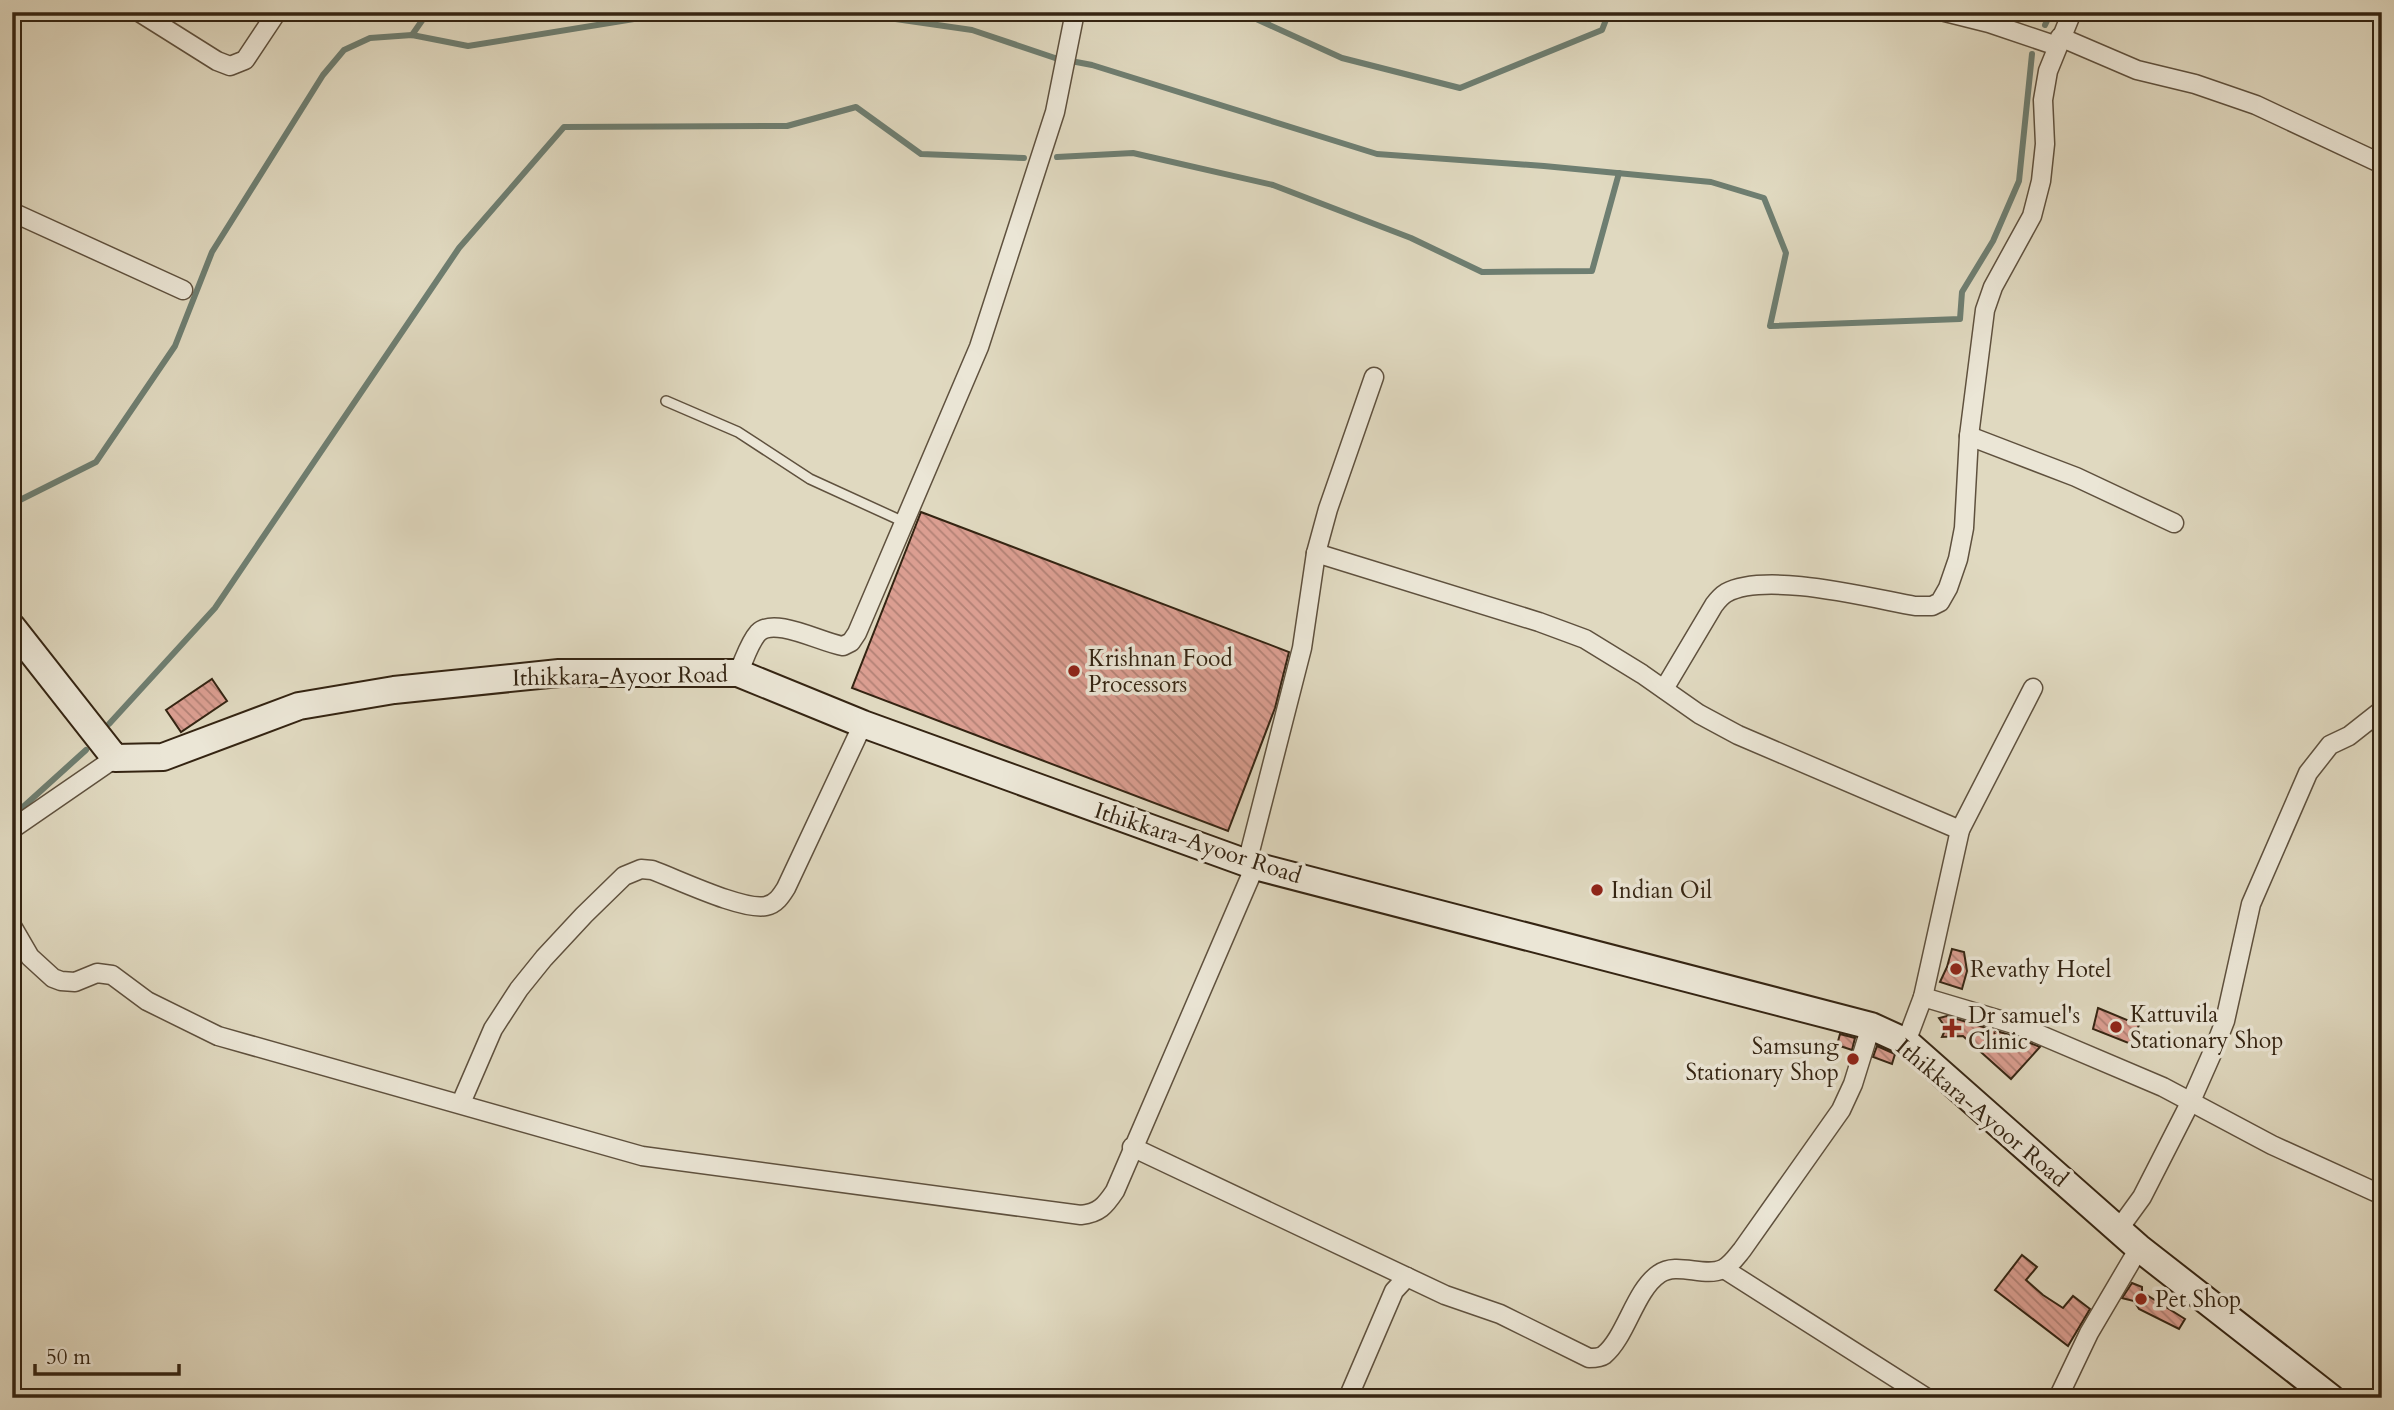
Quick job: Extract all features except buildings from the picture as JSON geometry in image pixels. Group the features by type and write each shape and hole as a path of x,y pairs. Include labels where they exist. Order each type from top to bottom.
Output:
{"main road":[{"path":"12,627 115,758"},
{"name":"Ithikkara-Ayoor Road","path":"115,758 163,757 299,706 394,690 559,673 738,673 863,724 1251,865 1871,1026 1906,1042 2139,1248 2331,1398"}],"street":[{"path":"139,12 217,61 230,66 245,60 277,12"},
{"path":"738,673 758,632 766,628 784,628 843,646 851,642 979,347 1055,112 1075,12"},
{"path":"1945,12 2059,42 2137,70 2195,84 2256,105 2382,164"},
{"path":"1664,689 1714,605 1724,594 1736,590 1754,586 1787,585 1915,606 1932,606 1940,602 1958,559 1964,528 1969,436 1984,310 1993,287 2032,216 2041,181 2045,144 2043,100 2048,71 2072,12"},
{"path":"12,212 183,290"},
{"path":"12,926 30,957 53,978 61,981 75,982 97,972 113,975 147,1001 218,1036 642,1156 1081,1215 1096,1213 1115,1191 1251,865 1303,648 1316,553 1328,509 1374,377"},
{"path":"1969,436 2076,477 2174,523"},
{"path":"1316,553 1539,622 1585,639 1699,714 1738,735 1960,830"},
{"path":"1906,1042 1923,997 1960,830 2033,688"},
{"path":"2119,1230 2141,1197 2190,1101 2225,1021 2250,904 2308,773 2330,746 2360,729 2382,710"},
{"path":"461,1103 493,1028 519,989 584,915 624,876 641,869 652,870 745,905 770,906 779,900 863,724"},
{"path":"12,829 115,758"},
{"path":"1923,997 2017,1025 2163,1087 2272,1145 2382,1195"},
{"path":"1132,1147 1445,1295 1500,1314 1589,1358 1598,1358 1605,1354 1647,1287 1659,1274 1669,1269 1724,1269 1742,1250 1841,1110 1853,1084 1871,1026"},
{"path":"2058,1398 2089,1333 2139,1248"},
{"path":"1724,1269 1927,1398"},
{"path":"1348,1398 1394,1291 1407,1277"}],"lane":[{"path":"666,401 738,432 810,479 904,522"}],"waterway":[{"path":"412,35 428,12"},
{"path":"12,504 96,462 175,346 212,252 323,75 344,50 370,38 412,35 468,46 677,12"},
{"path":"847,12 972,30 1055,58 1092,65 1377,154 1711,182 1764,198 1786,253 1770,326 1960,319 1962,292 1993,241 2019,181 2032,54"},
{"path":"1241,12 1342,58 1460,88 1602,30 1609,12"},
{"path":"2045,25 2051,12"},
{"path":"109,724 215,608 459,248 564,127 787,126 856,107 921,154 1024,158"},
{"path":"1057,157 1133,153 1273,185 1411,238 1482,272 1592,271 1619,173"},
{"path":"12,814 86,750"}],"place":[{"name":"Krishnan Food Processors","path":"1074,671"},
{"name":"Indian Oil","path":"1597,890"},
{"name":"Revathy Hotel","path":"1956,969"},
{"name":"Kattuvila Stationary Shop","path":"2116,1027"},
{"name":"Dr samuel's Clinic","path":"1952,1028"},
{"name":"Samsung Stationary Shop","path":"1853,1059"},
{"name":"Pet Shop","path":"2141,1299"}]}
